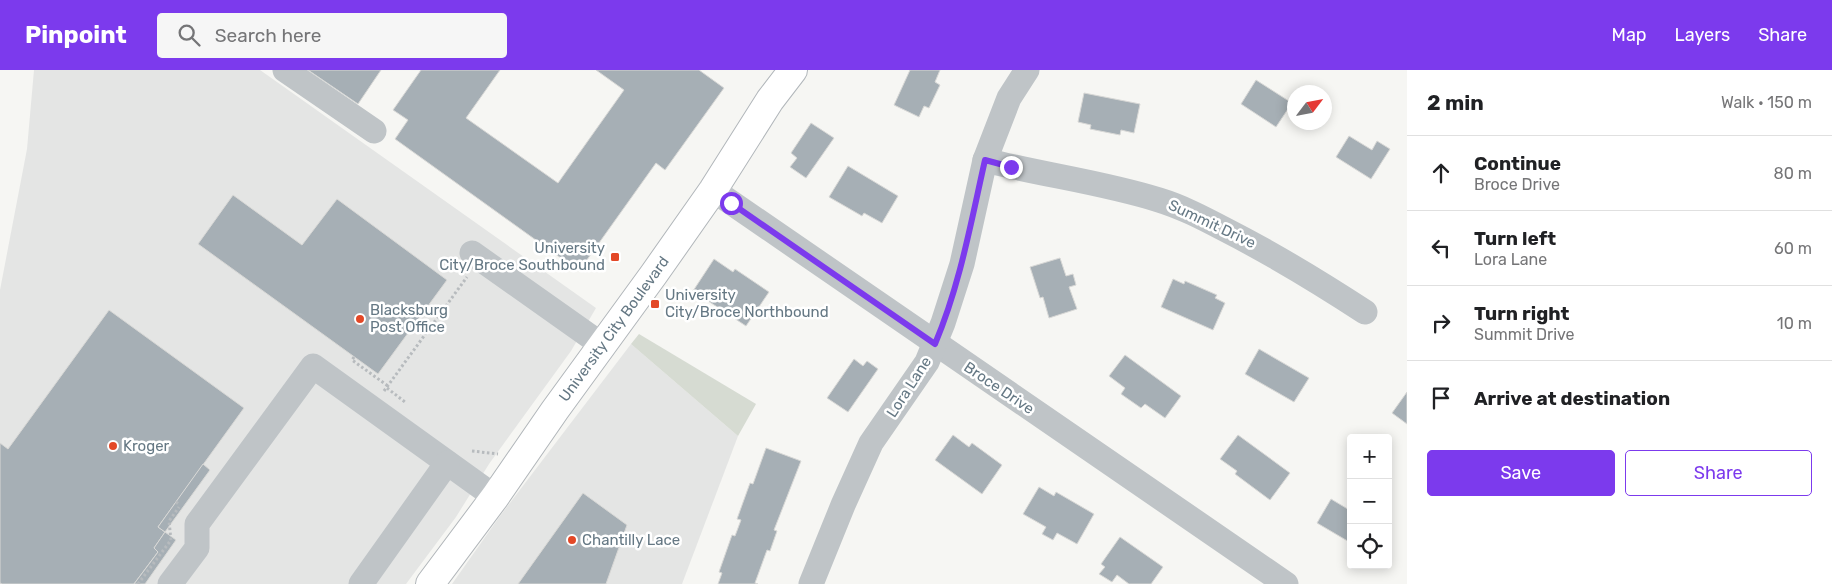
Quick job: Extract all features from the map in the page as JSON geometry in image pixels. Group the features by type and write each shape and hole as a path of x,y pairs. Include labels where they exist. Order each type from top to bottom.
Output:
{"main road":[{"name":"University City Boulevard","path":"430,584 495,497 712,190 770,100 785,73"}],"street":[{"path":"285,70 374,131"},
{"name":"Lora Lane","path":"811,584 871,443 927,362 935,344 948,312 962,264 985,160 1009,98 1027,70"},
{"name":"Summit Drive","path":"985,160 1120,189 1186,210 1274,254 1365,312"},
{"name":"Broce Drive","path":"712,190 1286,584"},
{"path":"477,256 602,345"},
{"path":"170,584 197,548 197,524 313,366 495,497"},
{"path":"360,584 447,463"}],"path":[{"path":"372,408 477,256"},
{"path":"354,357 352,360 405,402"},
{"path":"464,445 472,451 498,454"},
{"path":"176,502 180,505"},
{"path":"165,517 169,521"}],"shaded area":[{"path":"34,70 260,70 596,308 571,351 489,464 456,517 406,584 0,584 0,290 27,149"},
{"path":"639,334 756,404 738,436 631,344"},
{"path":"631,344 738,436 682,584 452,584 500,516"}],"building":[{"path":"308,70 381,70 358,104"},
{"path":"421,70 500,70 466,118 558,183 624,90 596,70 699,70 724,88 665,170 656,163 579,271 395,139 408,120 393,110"},
{"path":"910,70 940,70 935,82 940,85 929,108 924,106 919,117 894,105"},
{"path":"1256,80 1287,100 1287,110 1276,127 1241,104"},
{"path":"1084,93 1140,104 1134,133 1121,130 1120,135 1090,129 1091,125 1078,122"},
{"path":"811,123 834,138 806,178 790,167 797,158 791,153"},
{"path":"1349,136 1372,150 1377,141 1390,149 1371,179 1336,157"},
{"path":"848,166 898,196 882,223 864,213 862,216 829,197"},
{"name":"Blacksburg Post Office","path":"233,195 302,245 337,199 447,280 378,374 198,244"},
{"path":"1060,258 1066,276 1073,274 1076,285 1069,287 1077,309 1049,318 1043,297 1040,298 1030,267"},
{"path":"714,259 733,272 735,269 769,292 746,326 693,291"},
{"path":"1173,279 1184,284 1185,281 1217,295 1215,298 1225,303 1213,330 1161,307"},
{"name":"Kroger","path":"109,310 244,408 158,527 165,532 154,548 158,552 134,584 2,584 0,583 0,443 8,449"},
{"path":"1259,349 1309,378 1294,402 1245,374"},
{"path":"1125,355 1181,396 1165,418 1145,404 1141,408 1121,394 1125,388 1109,376"},
{"path":"854,359 863,366 867,361 878,369 848,412 827,398"},
{"path":"1407,392 1407,424 1392,413"},
{"path":"953,435 969,447 972,443 1002,465 982,494 935,460"},
{"path":"1238,435 1290,473 1270,500 1235,474 1237,471 1220,459"},
{"path":"766,448 801,461 774,530 777,531 770,551 767,550 755,583 758,584 718,584 722,573 719,572 732,535 735,536 741,520 737,519 750,483 753,484"},
{"path":"203,464 210,470 165,532 158,527"},
{"path":"1039,487 1054,496 1056,492 1094,514 1077,544 1057,533 1053,540 1042,534 1046,527 1023,514"},
{"path":"583,493 627,525 606,584 518,584"},
{"path":"1331,499 1347,509 1347,541 1317,523"},
{"path":"165,532 176,540 145,584 134,584 158,552 154,548"},
{"path":"1120,537 1163,567 1151,584 1129,584 1117,575 1112,582 1099,574 1105,567 1101,564"}],"place":[{"name":"University City/Broce Southbound","path":"615,257"},
{"name":"University City/Broce Northbound","path":"655,304"},
{"name":"Blacksburg Post Office","path":"360,319"},
{"name":"Kroger","path":"113,446"},
{"name":"Chantilly Lace","path":"572,540"}],"route":[{"path":"731,203 935,344 948,312 962,264 985,160 1011,167"}]}
